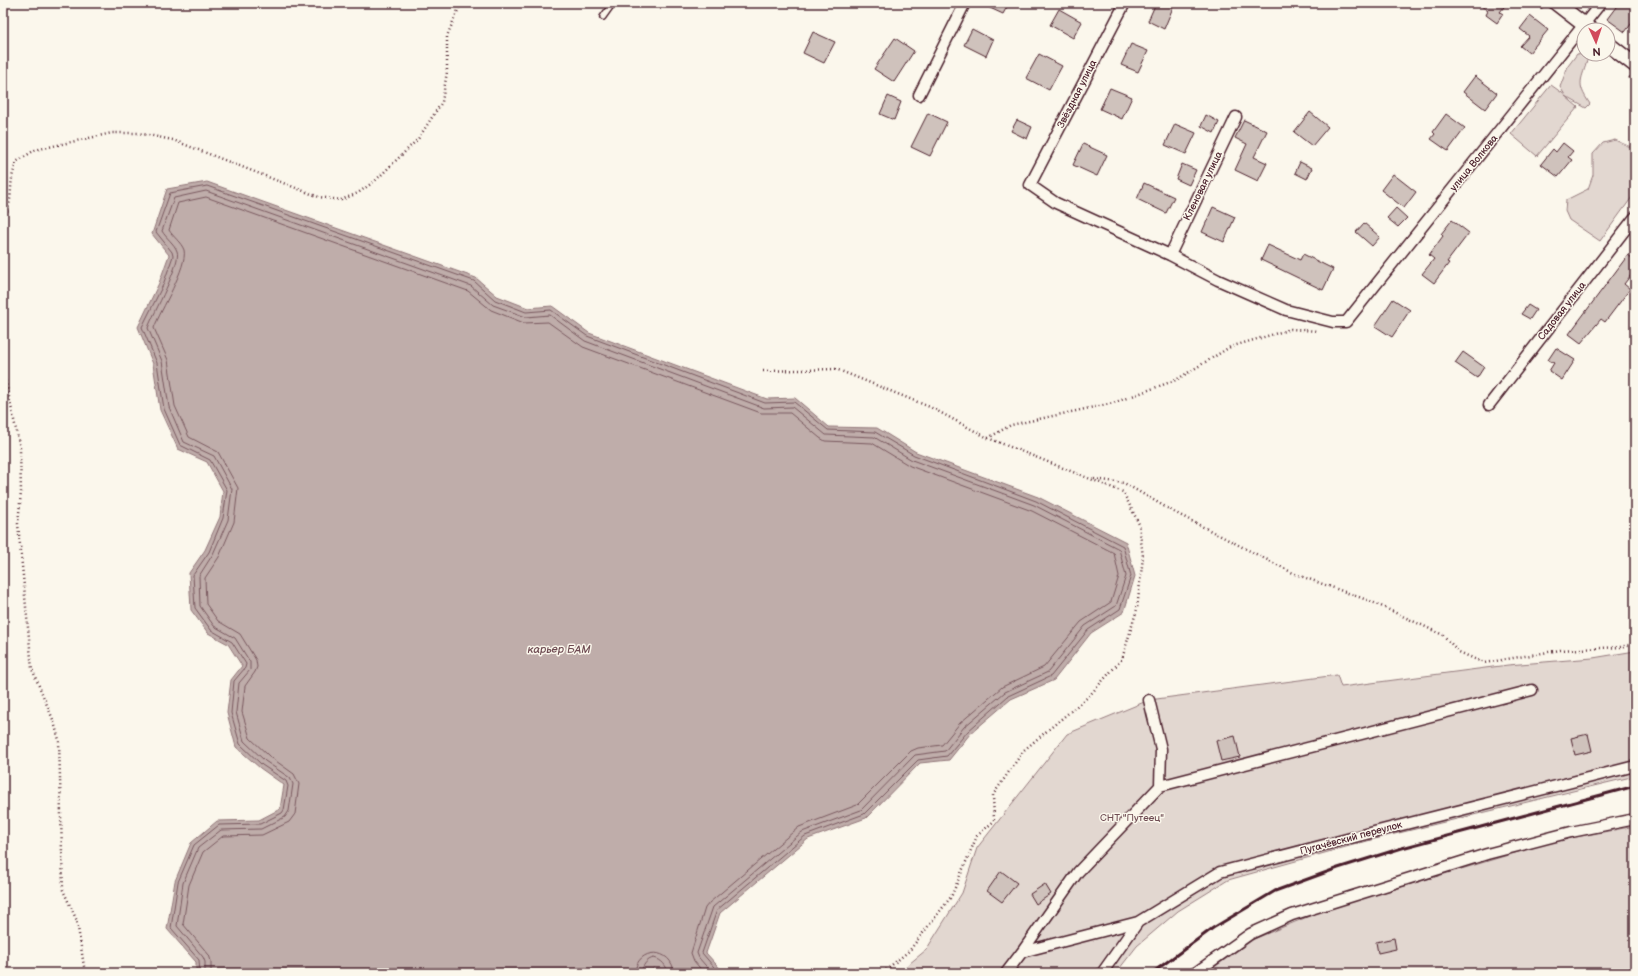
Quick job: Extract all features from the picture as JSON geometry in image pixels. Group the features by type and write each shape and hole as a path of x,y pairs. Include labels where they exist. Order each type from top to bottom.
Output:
{"street":[{"path":"919,95 965,3"},
{"name":"Звёздная улица","path":"1124,3 1030,185 1056,203 1170,255"},
{"path":"1556,3 1581,22"},
{"name":"улица Волкова","path":"1591,22 1601,3"},
{"name":"улица Волкова","path":"1170,255 1218,280 1286,310 1333,322 1346,322 1576,42"},
{"path":"1616,50 1635,65"},
{"name":"Кленовая улица","path":"1170,255 1236,117"},
{"name":"Садовая улица","path":"1489,405 1635,217"},
{"path":"1006,973 1078,872 1160,786 1532,690"},
{"path":"1149,700 1160,748 1160,786"},
{"name":"Пугачёвский переулок","path":"1102,973 1138,922 1220,872 1635,766"},
{"path":"1195,973 1250,934 1292,915 1487,854 1571,832 1635,819"},
{"path":"1022,952 1138,922"}],"lane":[{"path":"603,17 613,3"}],"path":[{"path":"3,218 11,196 12,177 16,162 35,150 112,133 138,133 173,140 319,197 341,200 358,193 375,181 418,139 442,102 447,72 447,36 461,3"},
{"path":"988,438 1011,425 1113,404 1176,380 1230,348 1291,329 1319,331"},
{"path":"3,369 20,448 21,492 18,524 32,669 54,722 59,740 63,890 77,921 85,973"},
{"path":"763,371 836,369 930,408 988,438 1123,492 1138,524 1143,557 1137,608 1122,659 1089,696 1024,750 993,795 994,821 977,836 951,897 909,952 882,973"},
{"path":"1090,479 1124,483 1174,512 1295,574 1370,601 1443,635 1458,652 1484,663 1560,650 1621,647 1635,644"}],"green space":[{"path":"1576,55 1576,62 1586,62 1581,86 1585,97 1590,104 1586,108 1565,96 1578,107 1537,156 1511,134 1551,85 1565,95 1560,87 1568,66"},
{"path":"1615,140 1628,146 1635,147 1635,193 1600,241 1569,220 1565,211 1566,200 1588,189 1593,175 1593,154 1603,143"},
{"name":"СНТ \"Путеец\"","path":"1635,651 1635,776 1378,838 1228,880 1178,911 1137,946 1116,973 898,973 926,950 962,893 977,848 1067,734 1149,700 1337,675 1341,687 1508,665 1593,658"},
{"path":"1635,826 1635,973 1206,973 1254,939 1324,910 1555,841"}],"water":[{"name":"карьер БАМ","path":"207,182 476,278 497,296 528,308 552,306 589,333 767,399 795,398 829,427 877,428 916,452 1038,497 1126,542 1135,576 1124,612 1091,633 1054,680 1011,699 970,734 949,760 920,763 866,818 808,839 720,913 706,953 724,973 660,973 654,967 649,973 196,973 196,962 167,929 175,881 191,843 217,821 259,820 280,809 284,785 260,768 236,747 227,713 231,680 242,666 228,644 208,633 191,610 189,573 205,550 220,517 223,491 207,462 178,449 160,410 153,364 138,327 159,283 169,255 152,234 167,189"}],"building":[{"path":"979,3 1009,3 1003,14"},
{"path":"1156,3 1169,3 1174,5 1164,29 1148,21"},
{"path":"1477,3 1507,3 1500,12 1503,14 1497,23 1486,15 1488,11"},
{"path":"1619,3 1635,3 1635,19 1625,32 1616,26 1616,22 1611,22 1607,19"},
{"path":"1059,9 1082,22 1073,38 1050,25"},
{"path":"1530,16 1548,30 1529,53 1520,46 1529,36 1520,29"},
{"path":"972,29 993,40 986,56 964,45"},
{"path":"813,32 835,42 824,63 803,53"},
{"path":"895,38 914,51 894,82 874,69"},
{"path":"1131,44 1148,51 1138,72 1121,65"},
{"path":"1039,54 1062,66 1049,90 1026,78"},
{"path":"1475,76 1497,93 1485,109 1463,92"},
{"path":"1110,88 1132,97 1122,119 1100,109"},
{"path":"888,96 901,102 894,120 880,114"},
{"path":"1310,112 1328,127 1312,146 1294,132"},
{"path":"928,113 947,122 930,156 911,147"},
{"path":"1446,114 1465,128 1448,151 1431,139 1435,134 1433,132"},
{"path":"1206,115 1219,122 1214,133 1201,126"},
{"path":"1017,120 1032,127 1027,139 1011,131"},
{"path":"1244,120 1267,131 1254,157 1267,163 1258,181 1235,170 1247,144 1235,138"},
{"path":"1175,124 1196,133 1186,154 1165,145"},
{"path":"1563,143 1573,151 1568,157 1572,160 1558,177 1541,164 1553,149 1556,152"},
{"path":"1083,144 1107,155 1097,176 1073,165"},
{"path":"1300,162 1312,168 1307,179 1295,173"},
{"path":"1182,164 1196,170 1189,185 1176,179"},
{"path":"1393,174 1416,192 1404,208 1381,190"},
{"path":"1144,183 1174,197 1166,213 1137,199"},
{"path":"1213,207 1235,217 1224,242 1202,232"},
{"path":"1396,208 1407,218 1398,227 1387,218"},
{"path":"1452,220 1469,233 1447,262 1449,263 1434,283 1422,274 1434,259 1429,255 1443,236 1441,234"},
{"path":"1364,223 1380,237 1372,246 1356,232"},
{"path":"1268,245 1300,260 1303,254 1333,269 1323,290 1261,260"},
{"path":"1628,255 1635,260 1635,270 1624,284 1630,289 1605,322 1601,319 1581,343 1569,334"},
{"path":"1393,299 1410,310 1392,337 1375,326"},
{"path":"1528,305 1536,310 1530,319 1521,314"},
{"path":"1556,348 1575,360 1562,380 1549,371 1554,363 1548,360"},
{"path":"1463,352 1484,367 1477,378 1455,363"},
{"path":"1588,734 1592,751 1575,755 1571,738"},
{"path":"1235,736 1240,757 1221,761 1216,741"},
{"path":"1001,871 1017,883 1002,902 987,891"},
{"path":"1045,884 1051,894 1036,904 1030,894"},
{"path":"1394,938 1396,949 1378,953 1376,942"}],"railway":[{"path":"1152,973 1213,928 1275,891 1338,868 1402,848 1635,786"}]}
